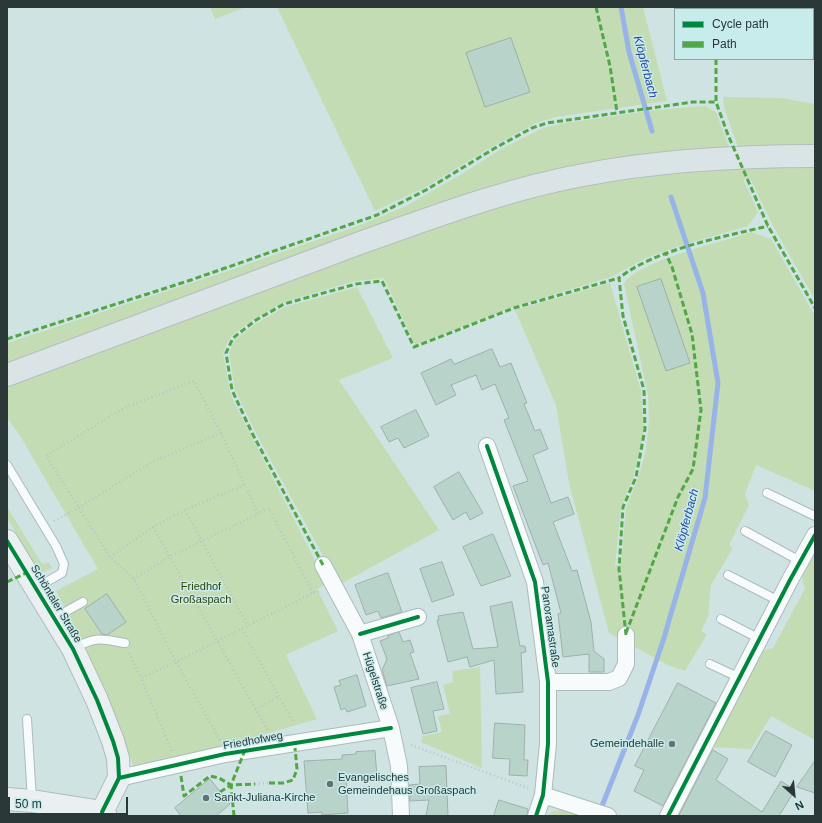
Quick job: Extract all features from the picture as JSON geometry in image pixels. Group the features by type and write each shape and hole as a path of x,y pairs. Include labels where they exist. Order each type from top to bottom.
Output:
{"main road":[{"path":"7,375 334,253 471,204 524,188 582,175 639,165 724,158 815,156"}],"street":[{"name":"Panoramastraße","path":"487,446 535,582 548,682 552,744 543,795 536,816"},
{"path":"668,816 779,601 815,535"},
{"name":"Schöntaler Straße","path":"7,541 53,619 73,648 97,700 113,741 118,758 119,778 104,814"},
{"name":"Hügelstraße","path":"323,565 360,634 392,733 399,766 401,816"},
{"path":"360,634 418,617"},
{"name":"Panoramastraße","path":"548,682 609,682 619,678 626,664 626,635"},
{"name":"Friedhofweg","path":"119,778 225,754 276,746 294,746 392,733"},
{"path":"543,795 608,816"},
{"path":"7,800 32,801 104,814"}],"lane":[{"path":"7,465 56,546 64,564 62,573 36,589"},
{"path":"767,493 815,516"},
{"path":"745,531 800,561"},
{"path":"728,574 779,601"},
{"path":"53,619 84,602"},
{"path":"721,619 760,639"},
{"path":"73,648 90,639 125,643"},
{"path":"710,664 740,678"},
{"path":"27,719 32,801"}],"path":[{"path":"225,754 223,746 176,662 134,579 110,557 46,456 124,408 194,382 246,484 258,514"},
{"path":"44,526 78,508 152,462 221,433"},
{"path":"110,557 154,528 185,510 246,484"},
{"path":"134,579 169,557 269,508 313,593 242,630 141,678"},
{"path":"185,510 248,626"},
{"path":"154,528 276,746"},
{"path":"242,630 293,722"},
{"path":"125,643 179,765"},
{"path":"255,710 278,697"},
{"path":"392,733 543,795"},
{"path":"255,784 269,783"}],"green space":[{"path":"210,7 246,7 215,19"},
{"path":"277,7 643,7 667,101 555,117 536,123 490,148 424,188 375,211"},
{"path":"815,7 815,14 814,8 737,8"},
{"path":"723,97 781,98 815,104 815,146 738,147 724,107"},
{"path":"705,106 716,112 729,147 675,151 515,180 486,188 365,230 7,365 7,343 225,272 363,224 406,206 462,174 501,149 543,128 565,123 656,110"},
{"name":"Friedhof Großaspach","path":"815,164 815,300 772,224 750,178 743,179 758,212 748,226 676,247 644,259 611,277 513,307 415,345 384,278 355,281 284,302 254,319 231,336 223,352 230,392 327,584 317,589 338,631 286,655 317,719 227,745 134,767 86,649 56,591 98,569 19,434 7,418 7,385 455,219 573,186 695,169"},
{"path":"751,232 771,239 815,316 815,491 756,465 745,494 749,505 729,545 733,548 711,585 708,617 701,631 707,634 685,671 668,665 609,633 569,483 556,405 515,310 610,283 641,391 644,431 633,478 621,507 615,566 621,564 626,508 638,478 646,451 649,419 648,395 624,284 632,276 662,260"},
{"path":"357,287 393,358 339,380 439,530 339,585 257,435 235,390 229,353 235,339 257,323 285,307"},
{"path":"7,507 42,564 49,563 52,568 40,573 7,518"},
{"path":"815,551 815,740 771,716 751,749 710,747 762,651 773,648 805,589 802,576"},
{"path":"480,667 482,768 421,742 423,736 442,732 438,716 450,714 443,685 453,682 452,671"},
{"path":"562,810 586,816 548,816 552,811"}],"building":[{"path":"511,38 530,92 485,107 466,53"},
{"path":"661,279 690,363 666,371 637,287"},
{"path":"492,349 500,367 511,363 527,403 524,404 535,431 540,429 548,449 533,455 551,503 568,497 574,514 553,522 572,571 577,570 591,622 594,651 604,659 604,672 589,672 589,654 563,657 558,614 561,613 548,563 543,565 513,486 528,481 504,420 509,418 495,384 482,390 476,375 451,385 456,395 436,405 421,373 451,359 454,364"},
{"path":"416,410 429,436 404,448 398,438 389,442 381,427"},
{"path":"459,472 483,513 470,520 466,512 453,520 434,487"},
{"path":"493,534 511,576 481,586 463,547"},
{"path":"442,562 454,595 432,602 420,569"},
{"path":"388,573 402,612 381,618 378,611 366,615 355,585"},
{"path":"107,594 126,622 107,635 102,634 85,609"},
{"path":"512,602 520,646 525,646 526,652 521,653 523,692 496,694 494,660 470,667 467,657 448,662 437,620 439,620 438,616 463,612 473,649 498,647 490,607"},
{"path":"399,632 403,642 410,640 414,652 410,653 419,679 387,686 382,670 387,659 380,641"},
{"path":"357,675 366,706 347,712 345,708 341,710 334,687 341,685 339,681"},
{"path":"437,682 444,709 433,711 437,731 423,734 411,688"},
{"path":"678,683 716,703 663,806 634,791 644,770 635,766"},
{"path":"495,723 525,725 524,760 528,760 527,776 509,775 510,759 493,758"},
{"path":"766,731 792,745 775,777 748,762"},
{"path":"713,750 728,759 716,780 762,812 781,781 795,790 779,816 679,816"},
{"name":"Evangelisches Gemeindehaus Großaspach","path":"375,751 377,777 346,778 348,813 322,815 322,812 308,813 304,761 342,759 342,755 356,754 356,752"},
{"path":"815,761 815,793 797,787"},
{"path":"446,766 448,816 426,816 429,800 410,801 409,785 420,784 419,767"},
{"name":"Sankt-Juliana-Kirche","path":"210,779 230,804 216,816 181,816 175,808"},
{"path":"499,800 528,809 527,816 494,816"}],"waterway":[{"name":"Klöpferbach","path":"621,7 629,52 652,131"},
{"name":"Klöpferbach","path":"600,811 638,715 663,641 705,498 718,383 703,293 671,197"}],"marked path":[{"path":"596,7 610,66 617,112"},
{"path":"716,60 716,102 728,135 768,226 815,308"},
{"path":"7,339 191,280 377,215 426,190 495,148 532,128 547,123 693,102 716,102"},
{"path":"626,635 619,569 623,507 636,477 645,429 644,390 623,316 619,278 652,259 690,245 768,226"},
{"path":"626,633 678,497 693,469 701,410 692,334 672,267 666,254"},
{"path":"323,565 252,433 232,390 226,353 233,338 256,320 284,304 356,284 382,281 414,347 514,308 619,278"},
{"path":"7,582 26,573"},
{"path":"269,783 283,783 293,780 297,769 295,748"},
{"path":"234,816 231,785 245,750"},
{"path":"181,776 184,796 210,776 219,778 231,785"},
{"path":"220,792 231,785 255,784"}],"cycle path":[{"path":"487,446 535,582 548,682 548,744 543,795 536,816"},
{"path":"668,816 790,580 815,535"},
{"path":"7,541 73,649 97,700 113,741 118,758 119,778 102,812"},
{"path":"360,634 418,617"},
{"path":"119,778 225,754 391,728"}],"place":[{"name":"Gemeindehalle","path":"672,744"},
{"name":"Evangelisches Gemeindehaus Großaspach","path":"330,784"},
{"name":"Sankt-Juliana-Kirche","path":"206,798"}]}
